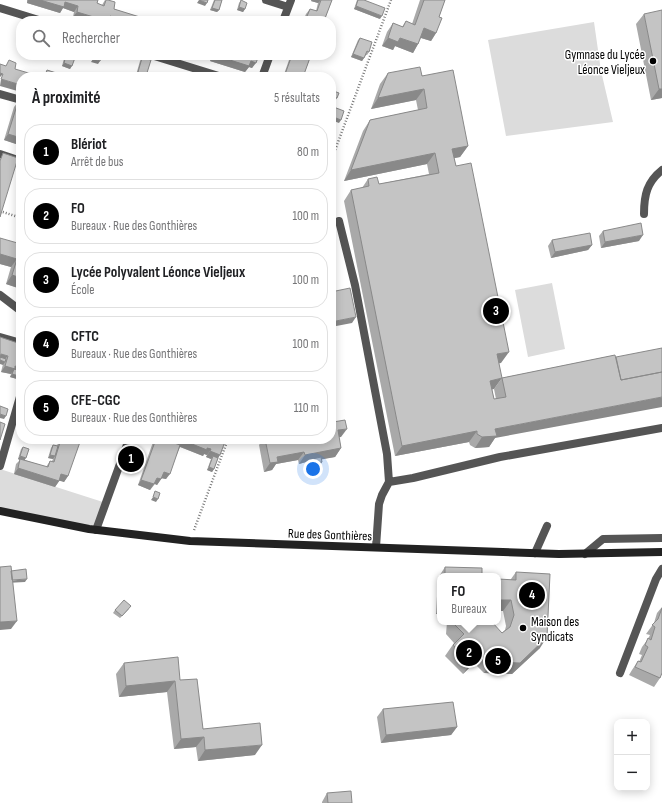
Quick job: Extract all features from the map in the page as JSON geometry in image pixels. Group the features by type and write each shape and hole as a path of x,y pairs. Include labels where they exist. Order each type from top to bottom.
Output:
{"street":[{"path":"266,0 289,4 285,16"},
{"path":"0,8 26,16"},
{"path":"167,60 206,72"},
{"path":"264,72 268,60"},
{"path":"1,97 16,99"},
{"path":"0,154 16,159"},
{"path":"644,214 644,200 650,183 662,170"},
{"path":"340,220 356,293 387,454 389,482 379,504 376,547"},
{"path":"0,295 16,307"},
{"path":"0,336 16,341"},
{"path":"0,466 16,410"},
{"path":"389,482 413,478 500,457 662,428"},
{"path":"96,530 127,444"},
{"name":"Rue des Gonthières","path":"0,511 96,530 190,541 535,553 585,554 662,552"},
{"path":"535,553 547,526"},
{"path":"585,554 602,539 662,538"},
{"path":"620,673 656,579 662,569"}],"path":[{"path":"336,148 391,0"},
{"path":"0,211 16,216"},
{"path":"190,541 226,444"}],"shaded area":[{"path":"594,22 601,71 613,122 506,136 488,40"},
{"path":"552,283 565,349 528,357 515,290"},
{"path":"0,469 106,503 96,530 0,511"}],"building":[{"path":"40,0 98,0 97,3 104,6 106,0 108,0 115,2 114,9 137,16 90,16 77,12 78,6 65,2 64,7"},
{"path":"199,0 208,0 207,3"},
{"path":"215,0 222,0 219,10 212,8"},
{"path":"241,0 247,3 245,9 239,7"},
{"path":"321,0 332,0 326,16 307,16 310,9 317,11"},
{"path":"358,0 364,0 385,8 382,16 356,6"},
{"path":"424,0 445,0 439,17 442,18 436,33 424,28 418,44 400,38 398,42 388,38 393,23 403,27 406,21 415,25"},
{"path":"662,10 662,89 659,89 644,14"},
{"path":"360,38 372,42 369,52 367,51 364,58 353,54"},
{"path":"9,60 16,63 15,69 25,72 16,72 16,84 1,79 3,74 0,73 0,64 6,66"},
{"path":"65,60 74,60 72,66 64,63"},
{"path":"141,60 151,60 147,72 138,72"},
{"path":"230,60 257,60 256,63 251,61 249,66"},
{"path":"290,60 309,60 305,72 286,72"},
{"path":"420,67 422,76 453,70 468,146 452,149 456,166 471,163 509,352 497,354 502,378 615,355 621,380 662,372 662,397 495,429 497,436 482,437 477,434 477,431 402,446 351,190 369,186 368,179 377,177 379,184 439,173 435,153 351,170 370,120 427,108 424,89 378,98 388,73","holes":["502,378 506,397 494,399 490,381"]},
{"path":"336,92 339,93 336,98"},
{"path":"16,108 16,136 8,134"},
{"path":"336,108 344,111 341,120 336,118"},
{"path":"3,153 16,157 16,165 0,217 0,161"},
{"path":"641,223 643,235 605,242 603,231"},
{"path":"590,233 592,245 555,252 552,240"},
{"path":"0,238 16,243 16,259 0,254"},
{"path":"16,262 16,276 12,275"},
{"path":"350,288 356,317 336,321 336,291"},
{"path":"0,337 16,342 15,369 5,366 8,356 1,354 0,358"},
{"path":"662,348 662,372 621,380 616,357"},
{"path":"0,357 6,359 5,362 0,360"},
{"path":"14,369 16,370 16,375 12,374"},
{"path":"0,406 8,409 6,416 0,414"},
{"path":"345,420 347,429 338,430 341,448 305,455 304,452 277,457 278,462 270,463 266,444 336,444 336,422"},
{"path":"0,422 5,424 0,440"},
{"path":"59,444 79,444 68,476 61,474 59,481 18,468 20,459 48,467 50,461 54,462"},
{"path":"154,444 180,445 170,474 164,472 161,479 157,478 154,484 141,480"},
{"path":"192,444 224,444 220,455 210,451 211,449 207,448 207,450"},
{"path":"53,445 58,446 55,456 50,455"},
{"path":"23,447 29,449 26,458 20,456"},
{"path":"213,456 218,458 214,469 209,467"},
{"path":"321,457 322,462 308,464 308,460"},
{"path":"155,491 160,493 158,499 153,497"},
{"path":"11,566 17,621 0,622 0,567"},
{"path":"445,567 482,568 482,573 445,573"},
{"path":"26,569 27,579 12,580 11,571"},
{"name":"Maison des Syndicats","path":"516,572 550,574 547,637 520,663 492,662 482,653 470,664 453,645 464,634 455,625 495,625 502,633 510,627 514,615 511,600 501,600 501,579 516,580"},
{"path":"124,600 131,606 122,616 115,610"},
{"path":"662,608 662,673 660,678 635,667 638,661 641,662 648,647 645,645 648,638 651,640 655,627 652,625 658,619"},
{"path":"178,657 180,680 197,679 203,729 260,723 262,745 205,750 204,737 181,739 175,681 126,686 124,663"},
{"path":"453,702 457,727 386,735 383,709"},
{"path":"351,791 352,803 328,803 327,793"}],"place":[{"name":"Gymnase du Lycée Léonce Vieljeux","path":"653,61"},
{"name":"Lycée Polyvalent Léonce Vieljeux","path":"496,311"},
{"name":"Blériot","path":"131,459"},
{"name":"CFTC","path":"532,595"},
{"name":"Maison des Syndicats","path":"523,628"},
{"name":"FO","path":"469,653"},
{"name":"CFE-CGC","path":"498,661"}]}
